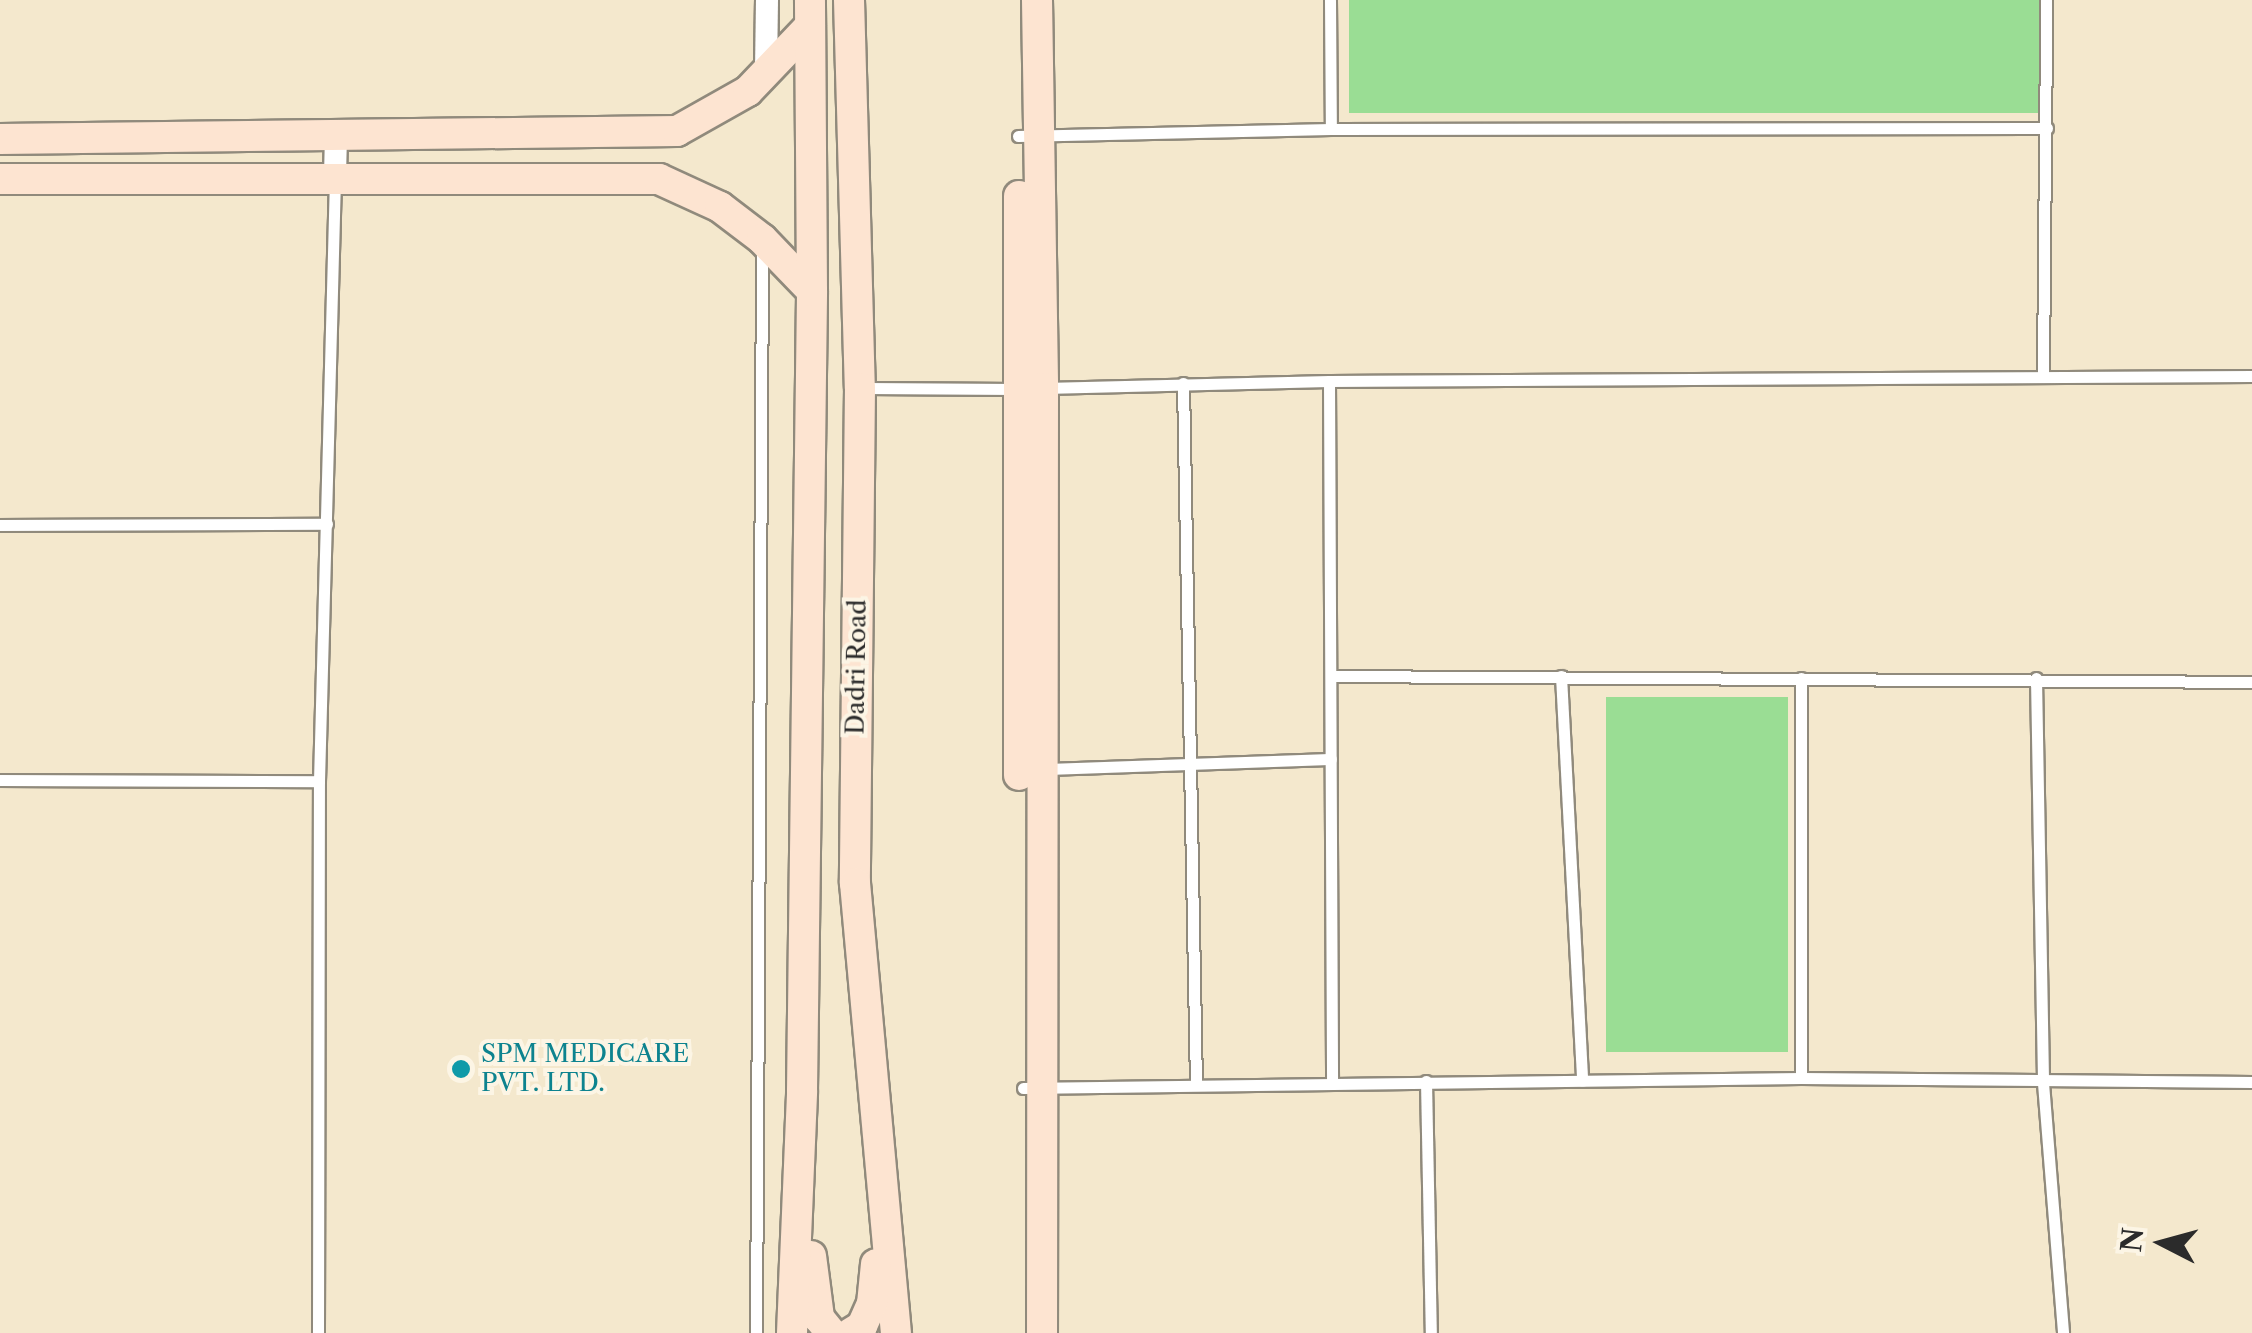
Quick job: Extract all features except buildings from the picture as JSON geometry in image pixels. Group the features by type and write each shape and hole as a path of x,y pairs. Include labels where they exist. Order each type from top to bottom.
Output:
{"street":[{"path":"766,71 767,0"},
{"name":"Dadri Road","path":"850,0 860,388 855,883 896,1333"},
{"path":"1018,0 1028,136 1033,1088 1042,1333"},
{"path":"1028,136 1037,0"},
{"path":"0,139 676,131 748,91 810,13"},
{"name":"Dadri Road","path":"792,1333 802,1092 812,291 810,13"},
{"path":"335,176 336,134"},
{"path":"0,179 659,179 720,207 762,239 812,291"},
{"path":"1022,1333 1033,1088"},
{"path":"802,1092 814,1294 819,1318 830,1333"},
{"path":"851,1333 862,1326 876,1284 876,1206 882,1156"}],"lane":[{"path":"1330,0 1330,129"},
{"path":"2043,376 2048,128 2046,0"},
{"path":"1028,136 1330,129 2048,128"},
{"path":"318,1333 320,781 335,176"},
{"path":"756,1333 762,239"},
{"path":"860,388 2252,376"},
{"path":"1329,381 1332,1082"},
{"path":"1183,383 1196,1083"},
{"path":"0,525 327,524"},
{"path":"1330,676 2252,682"},
{"path":"1561,676 1582,1080"},
{"path":"1801,678 1801,1078"},
{"path":"2036,678 2044,1083 2063,1333"},
{"path":"1030,769 1192,760 1331,758"},
{"path":"0,780 320,781"},
{"path":"1033,1088 1801,1078 2252,1082"},
{"path":"1426,1082 1431,1333"}],"green space":[{"path":"1349,0 2040,0 2040,113 1349,113"},
{"path":"1606,697 1788,697 1788,1052 1606,1052"}],"place":[{"name":"SPM MEDICARE PVT. LTD.","path":"461,1069"}]}
